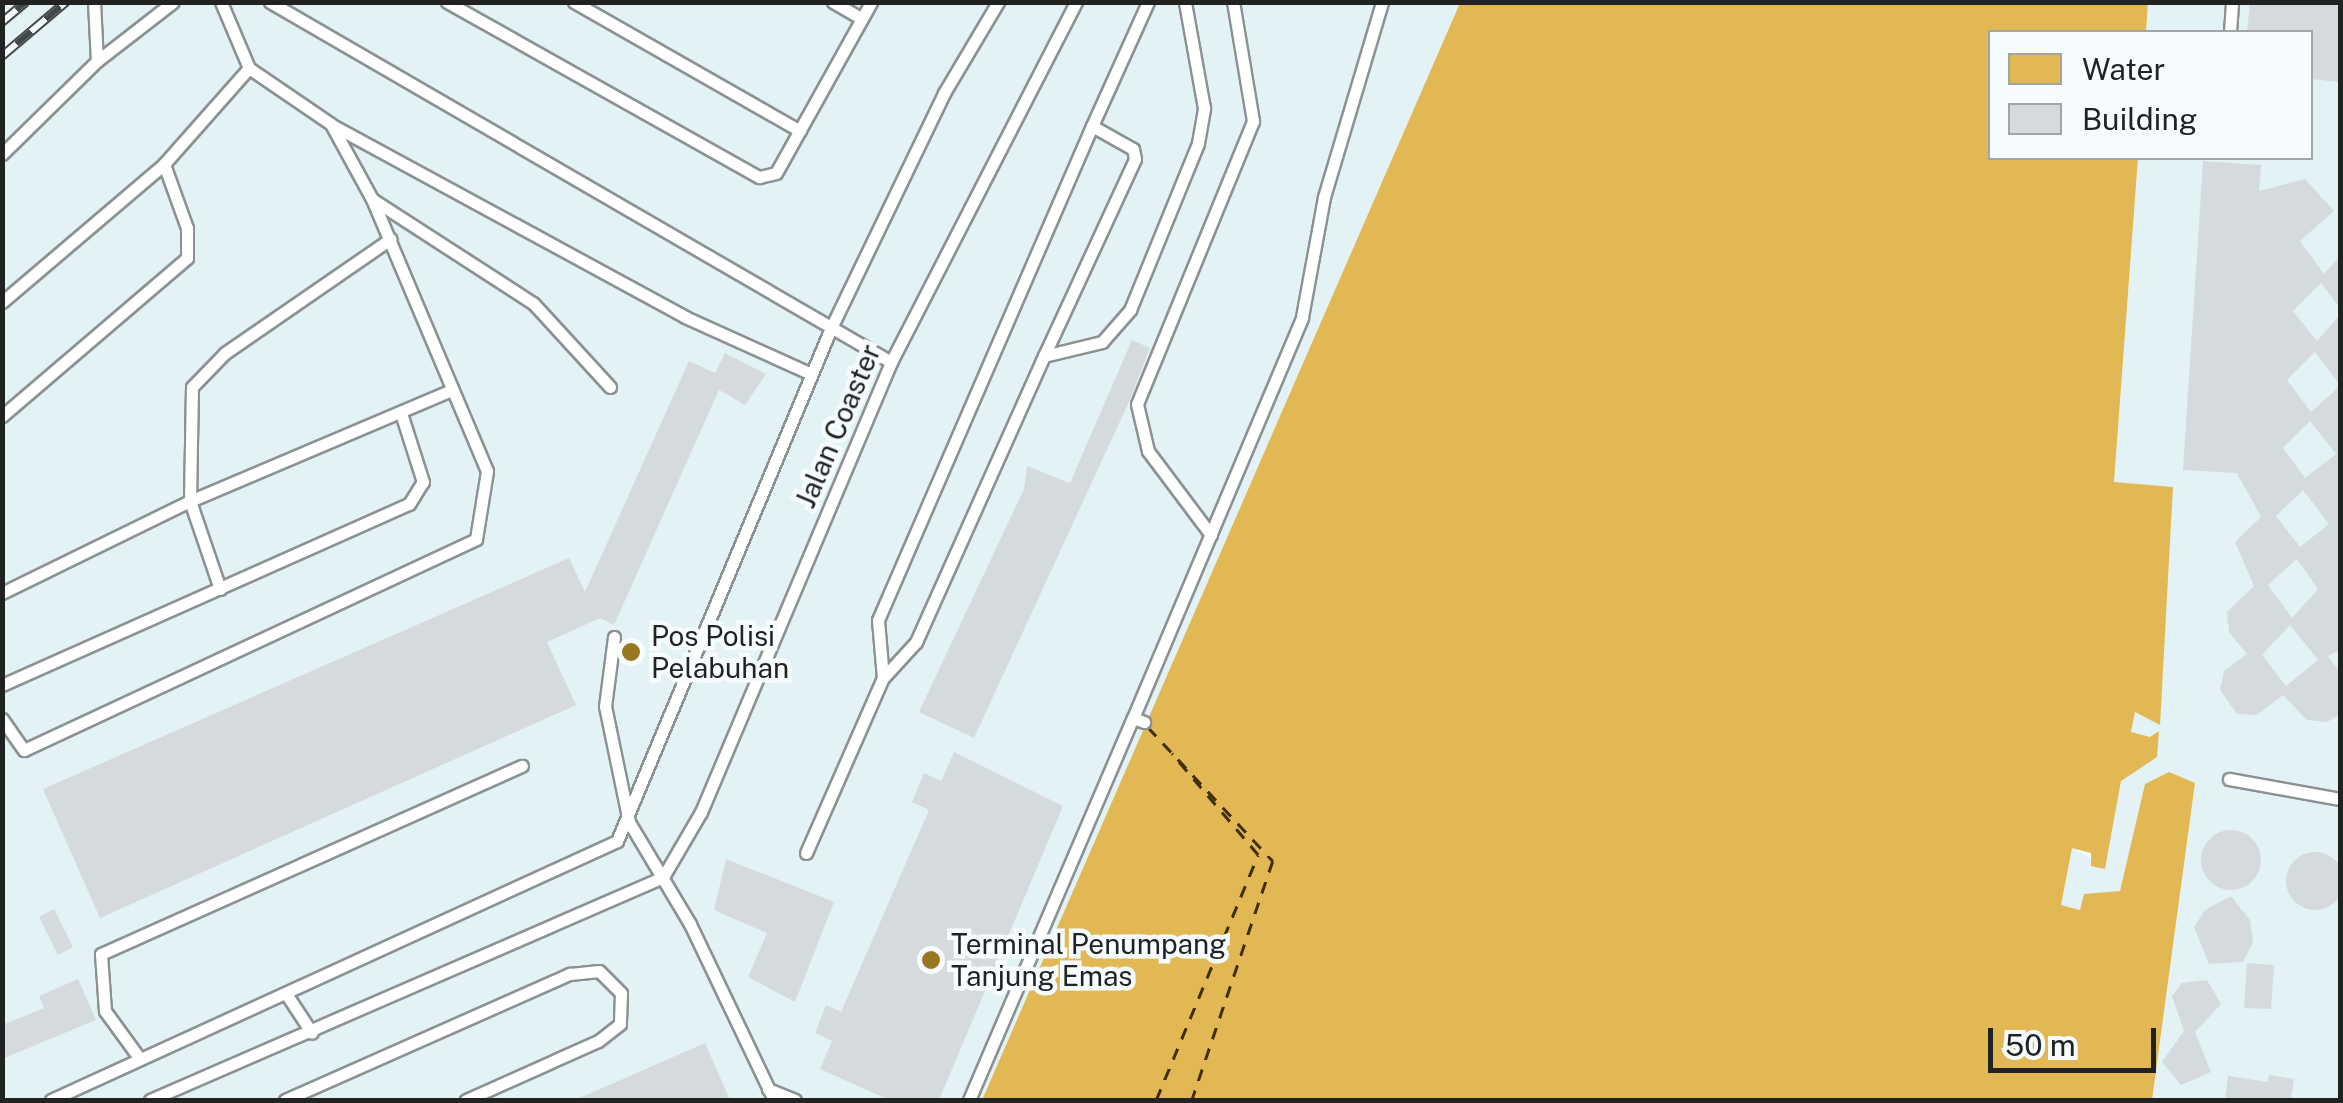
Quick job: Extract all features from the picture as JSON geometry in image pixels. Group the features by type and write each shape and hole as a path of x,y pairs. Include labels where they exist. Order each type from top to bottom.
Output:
{"lane":[{"path":"94,2 98,61"},
{"path":"2,154 98,61 172,2"},
{"path":"221,2 249,68 330,124 685,316 811,374"},
{"path":"270,2 891,362"},
{"path":"447,2 740,171 776,174 871,2"},
{"path":"574,2 800,131"},
{"path":"833,2 861,18"},
{"name":"Jalan Coaster","path":"629,822 831,328 944,93 998,2"},
{"name":"Jalan Coaster","path":"663,878 701,812 891,362 1076,2"},
{"path":"883,678 878,620 1148,2"},
{"path":"1044,356 1084,350 1116,331 1198,143 1200,68 1185,2"},
{"path":"1211,535 1148,450 1137,404 1253,122 1232,2"},
{"path":"969,1100 1138,720 1302,317 1324,197 1382,2"},
{"path":"2230,30 2232,2"},
{"path":"2,302 164,164 249,68"},
{"path":"2,719 24,750 476,539 487,471 372,199 330,124"},
{"path":"806,854 883,678 916,642 1135,160 1132,149 1092,126"},
{"path":"2,416 187,258 187,228 164,164"},
{"path":"372,199 533,303 610,387"},
{"path":"220,589 190,501 192,387 225,353 390,239"},
{"path":"2,594 190,501 452,390"},
{"path":"2,685 409,504 423,482 401,413"},
{"path":"614,637 605,706 629,822 663,878 771,1095 795,1100"},
{"path":"140,1059 105,1010 102,954 522,766"},
{"path":"2229,778 2340,799"},
{"path":"50,1100 598,854 629,822"},
{"path":"150,1100 312,1034 663,878"},
{"path":"286,1100 570,974 599,971 621,993 620,1024 598,1041 466,1100"},
{"path":"287,995 312,1034"}],"shaded area":[{"path":"2,3 1460,3 982,1100 3,1100"},
{"path":"2148,3 2340,3 2340,1100 2152,1100 2195,783 2145,784 2120,891 2080,910 2061,905 2072,847 2105,869 2121,781 2151,738 2131,732 2135,712 2155,716 2173,487 2114,483 2138,160 2313,160 2313,30 2146,30"}],"water":[{"path":"1460,3 2148,3 2146,30 1988,30 1988,160 2138,160 2114,482 2173,487 2160,725 2135,712 2131,732 2150,737 2159,731 2157,757 2121,781 2105,869 2091,866 2091,853 2072,848 2061,905 2080,910 2084,894 2120,891 2145,784 2169,772 2195,783 2152,1100 982,1100"}],"building":[{"path":"2250,2 2340,4 2340,82 2313,79 2313,30 2247,30"},
{"path":"2203,161 2261,165 2259,191 2305,179 2334,211 2300,241 2324,274 2340,256 2340,308 2321,283 2293,311 2317,341 2340,315 2340,385 2315,352 2287,380 2311,412 2340,386 2340,650 2328,656 2340,673 2340,714 2327,722 2307,720 2283,695 2257,715 2237,714 2220,690 2224,671 2247,654 2229,632 2227,612 2254,586 2235,542 2261,517 2237,473 2183,470","holes":["2310,421 2336,454 2305,478 2283,448","2303,490 2329,524 2300,547 2276,516","2297,559 2318,589 2292,618 2268,585","2290,625 2318,660 2286,686 2262,655"]},
{"path":"1132,340 1150,348 1128,404 974,738 919,712 1024,489 1027,466 1070,483"},
{"path":"725,353 766,374 745,405 719,390 614,625 600,618 547,642 576,705 100,918 43,789 569,558 585,592 689,361 715,373"},
{"name":"Terminal Penumpang Tanjung Emas","path":"954,752 1063,806 939,1100 889,1100 820,1069 832,1041 815,1033 826,1005 841,1012 929,810 912,802 924,773 941,781"},
{"path":"2231,830 2252,839 2261,860 2252,881 2231,890 2210,881 2201,860 2210,839"},
{"path":"2315,852 2336,860 2344,881 2336,902 2315,910 2294,902 2286,881 2294,860"},
{"path":"726,859 834,902 795,1002 748,977 767,933 714,910"},
{"path":"2231,896 2250,920 2253,942 2243,962 2209,964 2194,927 2205,910"},
{"path":"54,909 73,947 58,955 39,917"},
{"path":"2247,963 2274,965 2271,1009 2244,1008"},
{"path":"78,979 96,1020 2,1059 2,1025 44,1008 39,996"},
{"path":"2207,980 2221,1004 2195,1032 2211,1072 2181,1085 2162,1062 2184,1031 2172,996 2182,983"},
{"path":"705,1043 730,1100 575,1100"},
{"path":"2269,1075 2294,1079 2291,1100 2225,1100 2228,1076 2268,1082"}],"ferry route":[{"path":"1148,727 1273,861 1192,1100"},
{"path":"1156,1100 1258,855 1172,754"}],"railway":[{"path":"2,22 26,2"},
{"path":"2,56 66,2"}],"place":[{"name":"Pos Polisi Pelabuhan","path":"631,652"},
{"name":"Terminal Penumpang Tanjung Emas","path":"931,960"}]}
